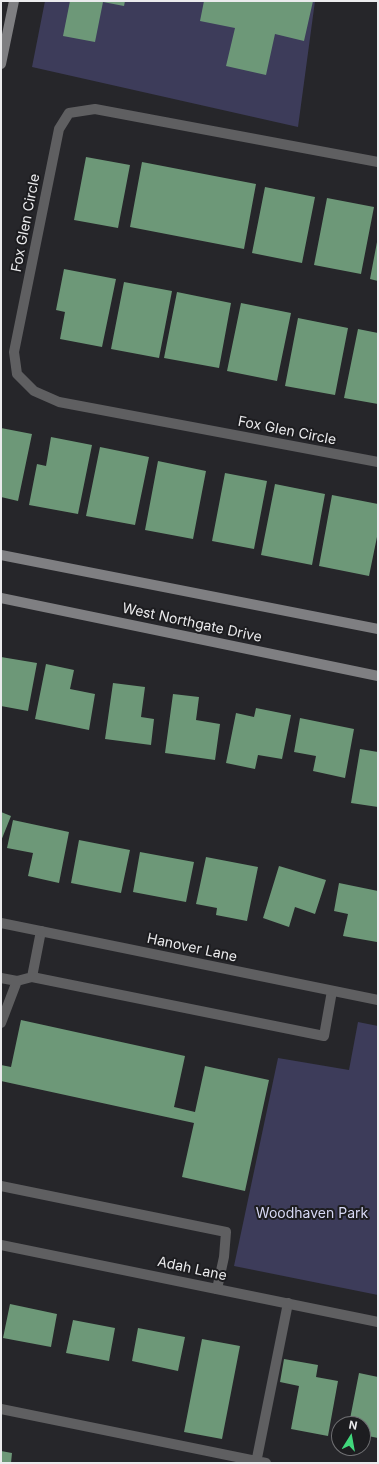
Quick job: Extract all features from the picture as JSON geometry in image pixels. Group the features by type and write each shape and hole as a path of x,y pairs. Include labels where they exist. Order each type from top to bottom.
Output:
{"main road":[{"path":"1,64 14,1"},
{"name":"West Northgate Drive","path":"1,555 378,629"},
{"name":"West Northgate Drive","path":"1,598 378,676"}],"street":[{"name":"Fox Glen Circle","path":"378,162 96,109 69,113 59,129 14,352 17,374 34,392 59,402 378,462"},
{"name":"Hanover Lane","path":"1,923 378,1000"},
{"path":"32,976 41,931"},
{"path":"1,978 17,981 32,976 324,1036 332,991"},
{"path":"1,1023 17,981"},
{"path":"1,1186 226,1232 224,1257 217,1289"},
{"name":"Adah Lane","path":"1,1244 378,1322"},
{"path":"1,1409 259,1462 288,1303"}],"green space":[{"path":"45,1 315,1 298,127 32,67"},
{"name":"Woodhaven Park","path":"358,1022 378,1026 378,1295 234,1266 278,1058 349,1070"}],"building":[{"path":"70,1 125,1 124,6 103,2 95,42 63,36"},
{"path":"204,1 313,1 304,41 275,34 266,75 226,66 235,28 200,21"},
{"path":"86,157 130,165 118,228 74,220"},
{"path":"142,162 256,184 244,249 130,227"},
{"path":"265,187 315,197 302,263 252,253"},
{"path":"327,198 374,207 361,274 314,265"},
{"path":"378,242 378,281 370,279"},
{"path":"64,269 116,279 102,347 60,339 65,312 56,310"},
{"path":"124,282 172,291 159,358 111,349"},
{"path":"177,292 231,303 219,368 164,358"},
{"path":"241,303 291,313 277,381 227,371"},
{"path":"298,318 348,328 335,395 285,386"},
{"path":"358,329 378,333 378,404 344,398"},
{"path":"1,428 32,434 18,501 1,497"},
{"path":"51,437 92,445 78,514 29,505 37,464 46,466"},
{"path":"100,447 149,457 135,525 86,516"},
{"path":"158,461 206,471 193,539 145,530"},
{"path":"225,473 267,481 254,549 212,541"},
{"path":"275,484 325,494 312,565 261,555"},
{"path":"332,495 378,504 378,532 369,576 319,566"},
{"path":"1,657 37,663 28,711 1,706"},
{"path":"46,664 74,670 70,689 95,694 89,730 35,719"},
{"path":"113,683 145,687 141,717 154,719 151,745 105,739"},
{"path":"173,694 199,697 196,720 220,724 215,760 165,753"},
{"path":"256,708 291,715 282,759 258,755 255,769 226,763 236,713 254,717"},
{"path":"300,718 354,729 345,778 313,771 316,756 294,752"},
{"path":"360,749 378,752 378,807 351,803"},
{"path":"1,812 11,816 1,841"},
{"path":"13,820 69,832 59,883 28,876 33,853 7,848"},
{"path":"79,840 130,850 121,893 71,883"},
{"path":"140,852 194,862 186,902 133,892"},
{"path":"206,857 258,867 247,921 216,915 217,908 196,904"},
{"path":"279,866 326,880 315,914 295,907 289,927 263,918"},
{"path":"339,883 378,891 377,942 343,936 348,914 334,911"},
{"path":"21,1020 185,1056 174,1107 195,1112 205,1066 269,1080 245,1191 182,1177 194,1123 1,1081 1,1065 11,1067"},
{"path":"10,1304 57,1314 51,1347 3,1338"},
{"path":"73,1320 115,1328 109,1361 66,1353"},
{"path":"138,1328 185,1337 178,1371 132,1361"},
{"path":"202,1339 240,1346 222,1439 184,1432"},
{"path":"284,1359 318,1365 316,1377 338,1381 328,1436 291,1429 299,1386 280,1382"},
{"path":"359,1373 378,1377 378,1438 371,1437 371,1416 351,1416"},
{"path":"1,1451 12,1453 11,1463 1,1463"}]}
